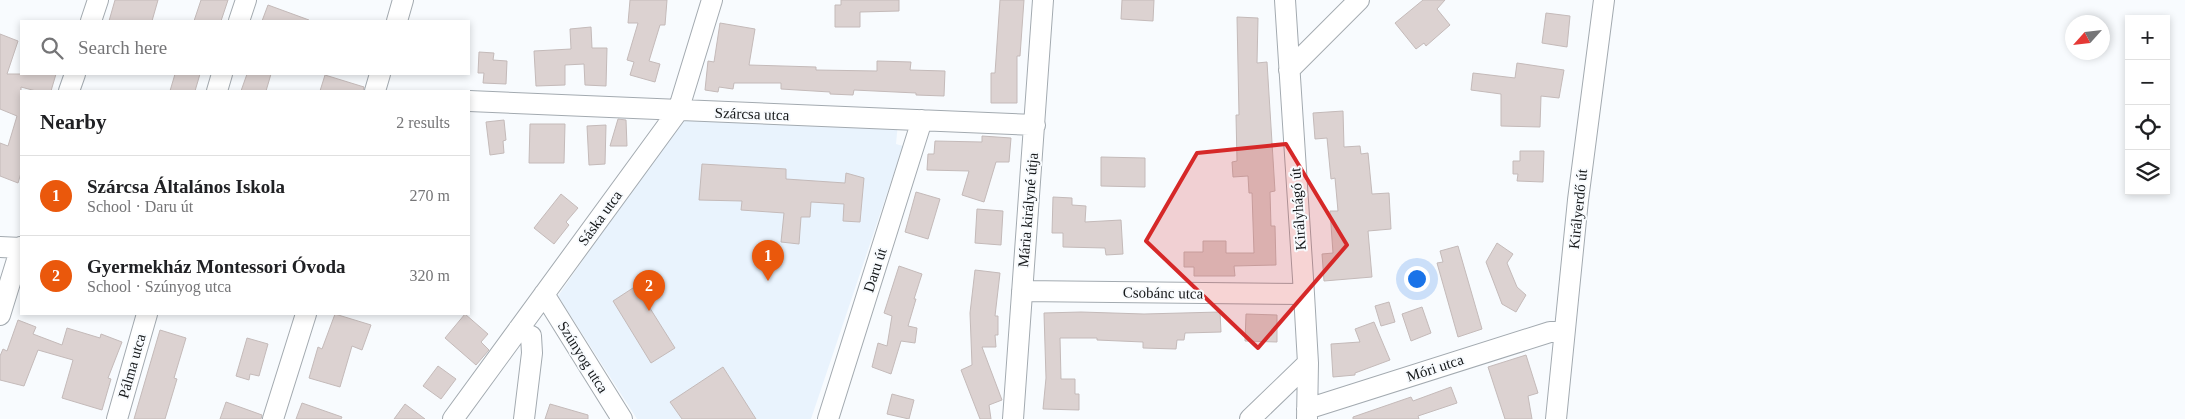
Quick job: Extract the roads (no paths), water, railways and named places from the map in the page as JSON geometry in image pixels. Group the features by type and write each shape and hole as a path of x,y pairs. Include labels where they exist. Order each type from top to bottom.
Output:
{"street":[{"path":"91,20 98,0"},
{"path":"239,20 246,0"},
{"path":"397,20 404,0"},
{"name":"Sáska utca","path":"453,419 524,333 544,294 678,111 712,0"},
{"name":"Mária királyné útja","path":"1012,419 1043,0"},
{"name":"Királyhágó út","path":"1285,0 1308,363 1307,414"},
{"path":"1289,70 1358,0"},
{"name":"Királyerdő út","path":"1556,419 1578,200 1604,0"},
{"path":"70,90 75,75"},
{"path":"217,90 222,75"},
{"path":"375,90 380,75"},
{"name":"Szárcsa utca","path":"470,101 1035,125"},
{"name":"Daru út","path":"828,419 922,120"},
{"path":"0,247 20,248"},
{"path":"0,315 20,251"},
{"name":"Csobánc utca","path":"1022,291 1304,294"},
{"name":"Szúnyog utca","path":"544,294 622,419"},
{"name":"Pálma utca","path":"116,419 147,315"},
{"path":"273,419 306,315"},
{"path":"524,419 532,353 524,333 559,318"},
{"name":"Móri utca","path":"1307,414 1550,332 1564,332"},
{"path":"1250,419 1308,363"}],"place":[{"name":"Szárcsa Általános Iskola","path":"768,281"},
{"name":"Gyermekház Montessori Óvoda","path":"649,311"}]}
